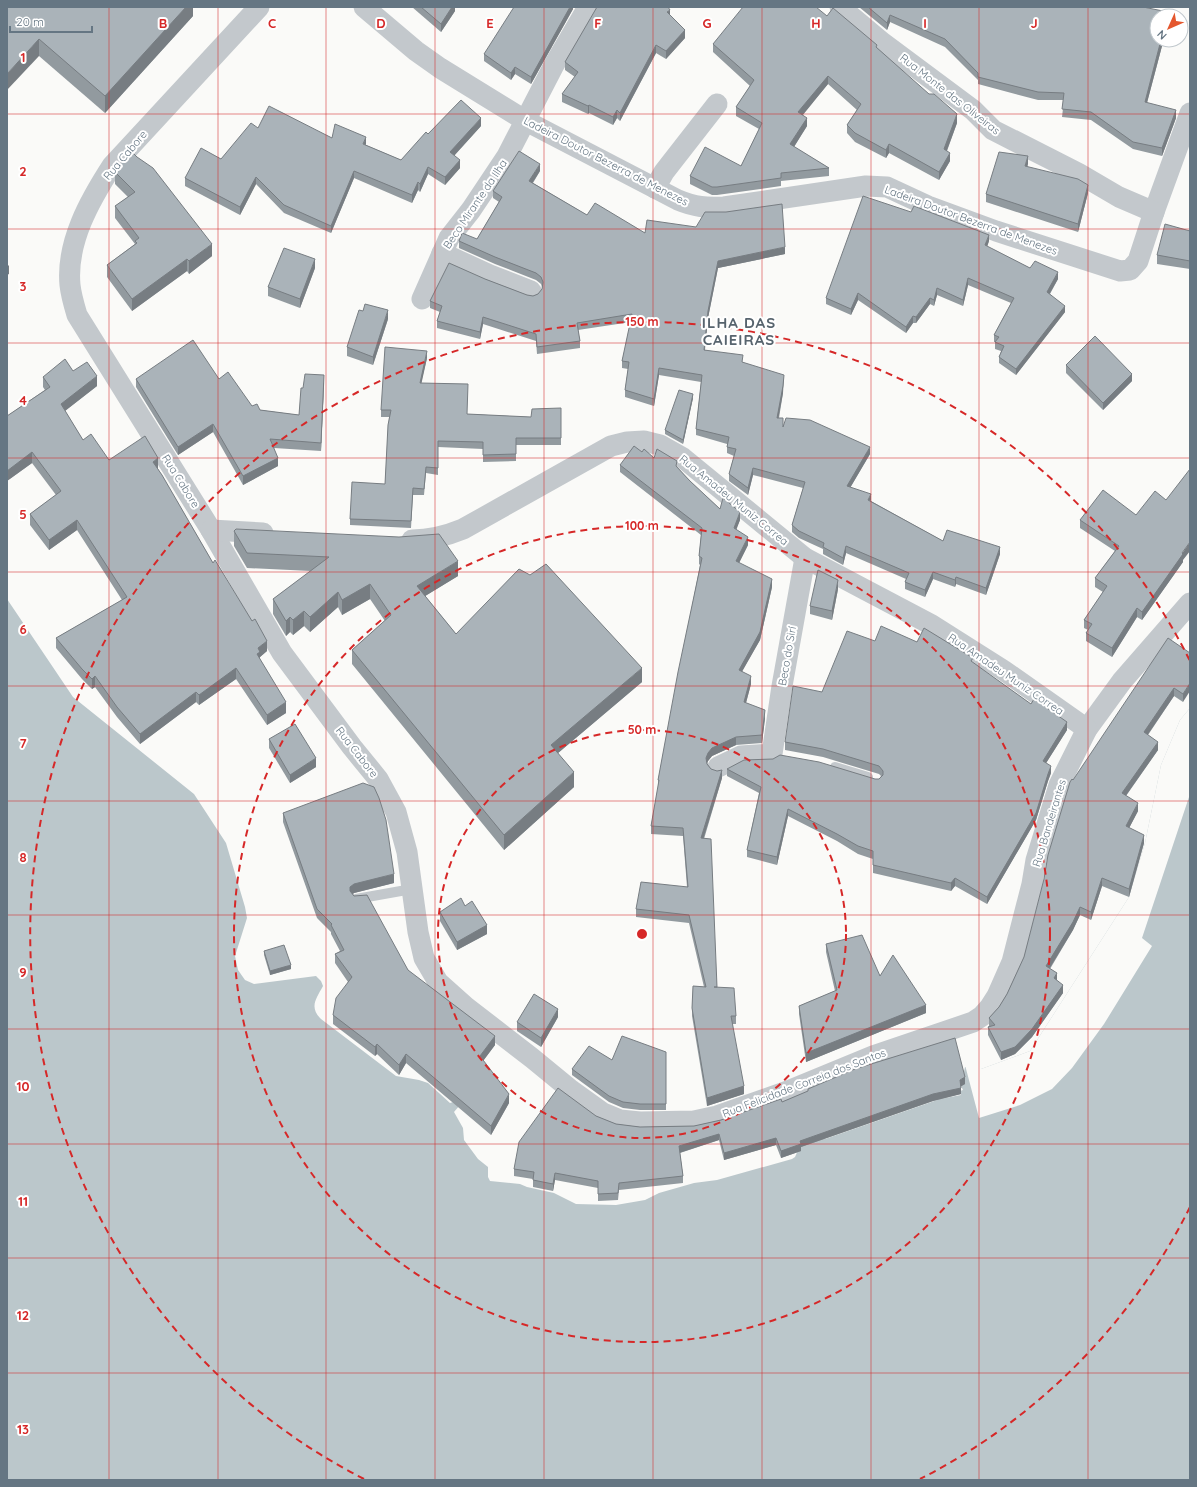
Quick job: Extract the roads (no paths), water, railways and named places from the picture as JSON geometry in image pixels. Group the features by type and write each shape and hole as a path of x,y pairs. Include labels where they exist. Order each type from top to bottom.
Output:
{"street":[{"name":"Rua Cabore","path":"259,7 112,166 94,195 76,236 70,259 70,285 77,315 211,530 282,653 352,747 378,779 396,812 407,852 418,932 424,958 438,982"},
{"name":"Ladeira Doutor Bezerra de Menezes","path":"364,7 416,51 526,121 678,200 691,205 705,208 866,186 886,187 928,206 996,231 1120,271 1130,270 1138,260 1190,113"},
{"name":"Beco Mirante da Ilha","path":"422,299 449,238 494,177 526,121 554,65 588,7"},
{"name":"Rua Monte das Oliveiras","path":"840,7 883,43 973,110 993,130 1078,173 1119,197 1154,212"},
{"path":"655,188 664,172 717,104"},
{"name":"Beco Mirante da Ilha","path":"442,252 490,275 531,292"},
{"name":"Rua Amadeu Muniz Correa","path":"392,540 422,540 446,536 463,529 611,446 628,442 644,441 660,445 683,458 805,558 932,625 1003,670 1087,729"},
{"path":"211,530 283,534"},
{"name":"Beco do Sirí","path":"718,767 741,756 779,755 782,686 805,558"},
{"name":"Rua Bandeirantes","path":"990,1006 997,996 1012,962 1032,884 1036,860 1059,785 1087,729 1122,681 1190,603"},
{"name":"Rua Felicidade Correia dos Santos","path":"438,982 466,1007 571,1090 603,1113 620,1120 640,1122 694,1121 740,1109 873,1056 973,1022 982,1016 990,1006"}],"lane":[{"path":"829,765 877,780"},
{"path":"356,899 412,889"}],"district":[{"name":"ILHA DAS CAIEIRAS","path":"739,330"}]}
